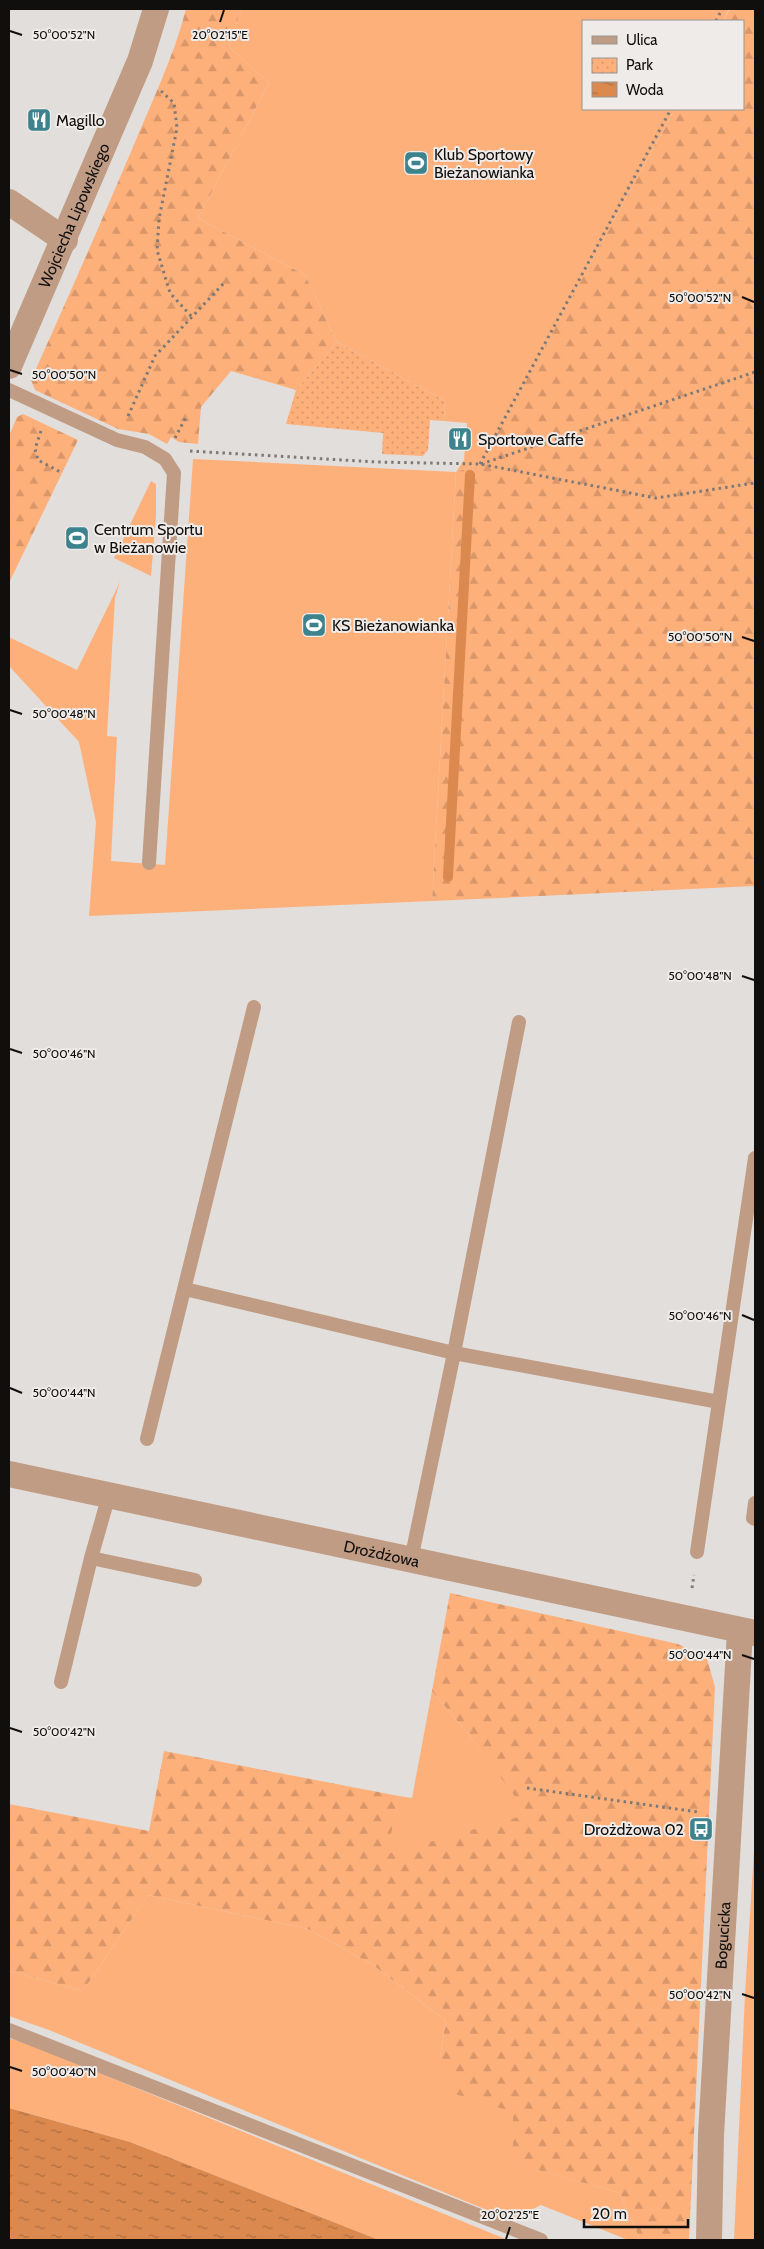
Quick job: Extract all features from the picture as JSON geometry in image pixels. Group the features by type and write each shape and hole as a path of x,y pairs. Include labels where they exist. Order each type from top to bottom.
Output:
{"street":[{"name":"Wojciecha Lipowskiego","path":"9,366 140,61 156,9"},
{"path":"9,202 64,240"},
{"name":"Drożdżowa","path":"9,1474 748,1632"},
{"name":"Bogucicka","path":"709,2240 711,2135 748,1632"}],"lane":[{"path":"9,390 117,440 168,454 174,473 149,864"},
{"path":"147,1439 186,1289 254,1007"},
{"path":"411,1560 519,1022"},
{"path":"697,1552 755,1158"},
{"path":"186,1289 454,1353 719,1402"},
{"path":"61,1682 91,1558 109,1495"},
{"path":"755,1503 753,1518 755,1519"},
{"path":"91,1558 195,1580"},
{"path":"9,2030 541,2240"}],"path":[{"path":"157,88 174,103 177,128 159,218 157,250 170,294 192,317"},
{"path":"480,464 670,110"},
{"path":"117,440 155,356 224,283"},
{"path":"480,464 755,372"},
{"path":"186,417 168,454 480,464 656,498 755,484"},
{"path":"42,428 34,449 38,460 62,473"},
{"path":"527,1788 699,1812"}],"green space":[{"path":"186,9 241,9 229,47 269,83 198,218 305,275 337,342 296,390 231,371 201,407 198,444 179,442 171,437 167,444 149,434 118,429 35,390 31,380 162,78"},
{"name":"Klub Sportowy Bieżanowianka","path":"241,9 729,9 724,20 582,20 582,110 674,110 480,464 456,472 464,460 467,423 444,421 445,401 337,342 305,275 198,218 269,83 229,47"},
{"path":"730,9 755,9 755,886 432,901 456,472 480,464 674,110 744,110 744,20 724,20"},
{"path":"337,342 445,401 444,421 430,420 428,450 423,456 382,454 383,433 286,424 296,390"},
{"path":"23,414 78,440 9,583 9,436 17,417"},
{"name":"KS Bieżanowianka","path":"193,459 456,472 432,901 89,916 96,822 79,742 9,666 9,637 77,670 120,582 115,598 107,736 117,737 111,861 165,865"},
{"path":"151,481 156,484 156,516 151,576 114,558"},
{"path":"450,1593 678,1644 707,1659 715,1687 689,2240 644,2240 639,2238 620,2193 513,2163 513,2112 455,2094 440,2056 446,2021 373,1965 308,1929 148,1895 83,1991 9,1971 9,1804 149,1831 164,1751 399,1796 387,1854 528,1814 469,1735 432,1691"},
{"path":"432,1691 469,1735 529,1814 386,1855 399,1796 412,1798"},
{"path":"755,1835 755,2240 734,2240 745,1994"},
{"path":"148,1895 308,1929 373,1965 446,2021 440,2056 513,2112 514,2163 620,2193 639,2238 644,2240 628,2240 541,2205 511,2220 49,2030 9,2016 9,1971 83,1991"},
{"path":"9,2038 33,2046 508,2240 379,2240 130,2142 9,2108"}],"water":[{"path":"9,2108 130,2142 379,2240 9,2240"}],"waterway":[{"path":"448,877 470,475"}],"place":[{"name":"Magillo","path":"39,120"},
{"name":"Klub Sportowy Bieżanowianka","path":"416,163"},
{"name":"Sportowe Caffe","path":"460,439"},
{"name":"Centrum Sportu w Bieżanowie","path":"77,538"},
{"name":"KS Bieżanowianka","path":"314,625"},
{"name":"Drożdżowa 02","path":"701,1829"}]}
